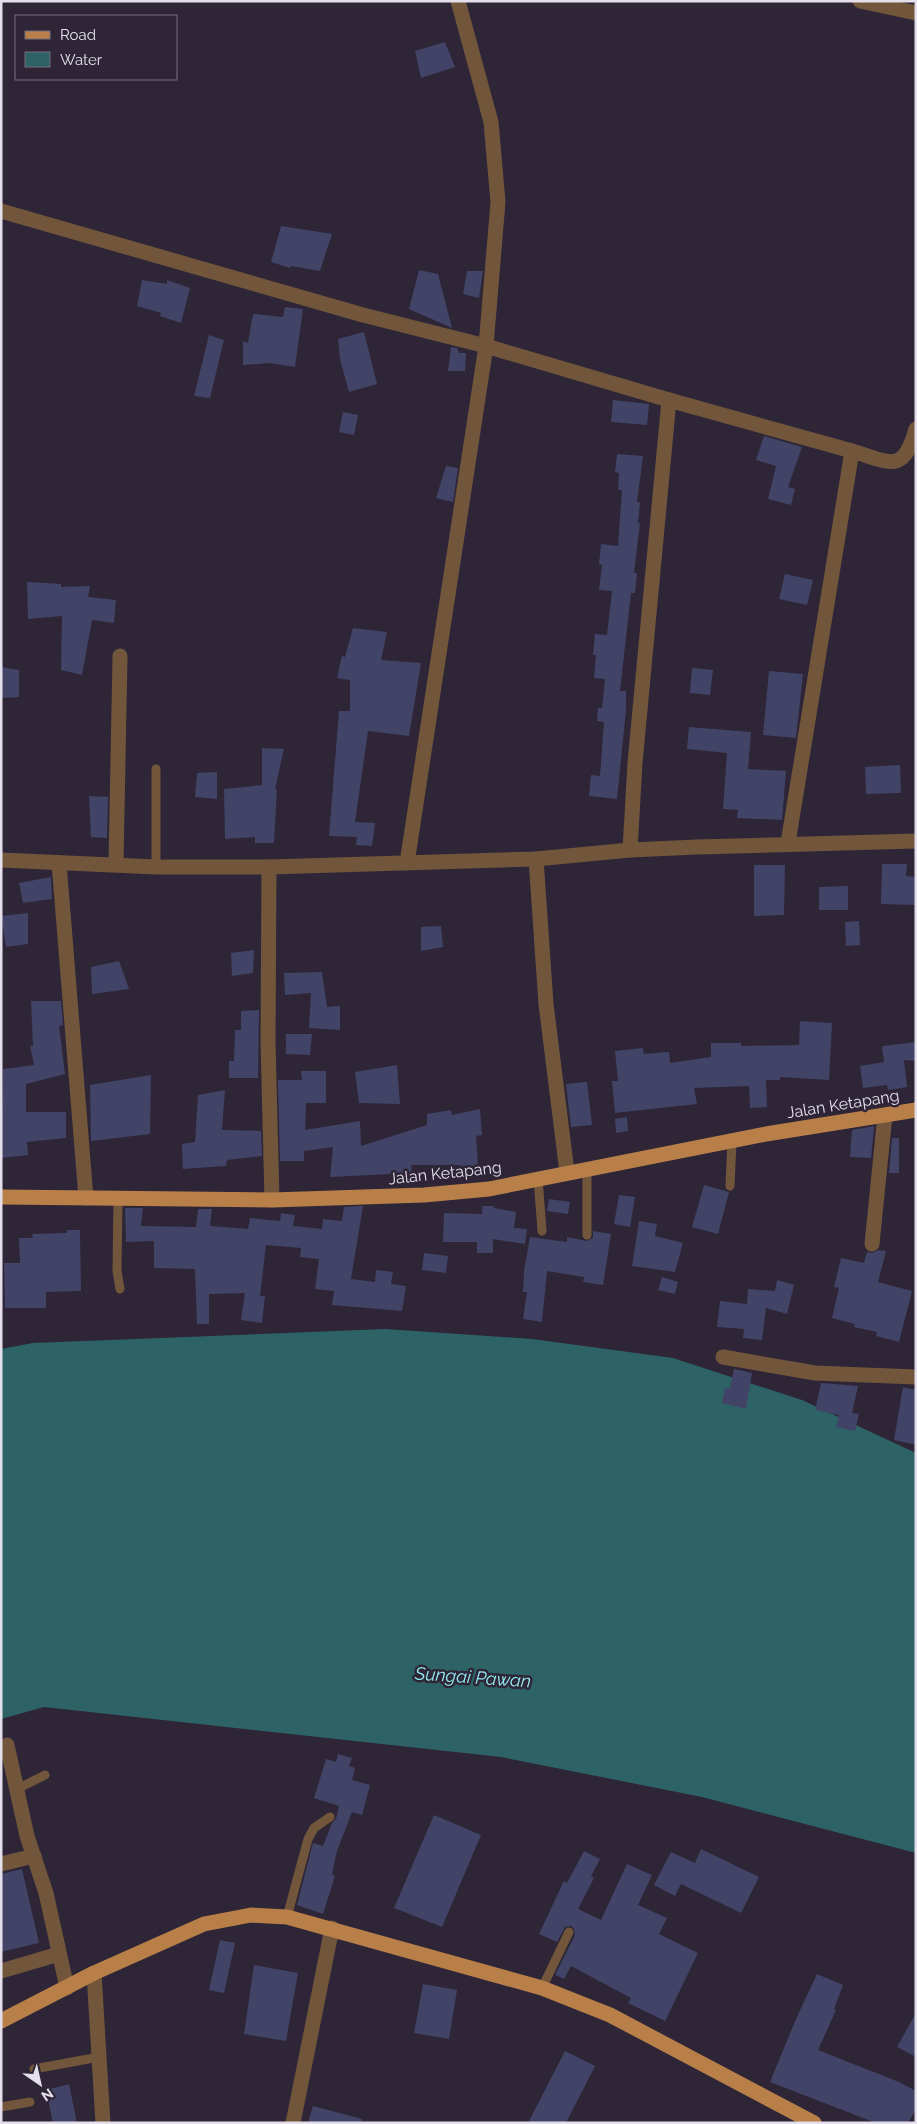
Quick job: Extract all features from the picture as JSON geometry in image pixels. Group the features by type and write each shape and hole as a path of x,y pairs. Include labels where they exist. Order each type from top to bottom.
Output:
{"main road":[{"name":"Jalan Ketapang","path":"1,1197 272,1200 424,1195 489,1189 587,1168 732,1141 916,1110"},
{"path":"1,2021 94,1973 204,1924 251,1915 287,1917 542,1988 610,2015 814,2123"}],"street":[{"path":"407,863 486,346 498,202 494,139 458,1"},
{"path":"860,1 916,13"},
{"path":"1,211 364,315 486,346 668,400 883,460 895,462 901,460 908,452 916,429"},
{"path":"630,850 635,763 668,400"},
{"path":"788,843 852,451"},
{"path":"116,864 120,656"},
{"path":"1,860 156,867 269,868 536,859 630,850 788,843 916,841"},
{"path":"536,859 546,1004 567,1172"},
{"path":"59,863 86,1198"},
{"path":"269,868 268,1042 272,1200"},
{"path":"872,1244 885,1115"},
{"path":"723,1357 815,1372 916,1377"},
{"path":"7,1746 34,1856 46,1893 67,1988"},
{"path":"1,1864 34,1856"},
{"path":"293,2123 332,1928"},
{"path":"1,1971 59,1954"},
{"path":"94,1973 103,2123"}],"lane":[{"path":"156,769 156,867"},
{"path":"730,1186 732,1141"},
{"path":"587,1168 587,1235"},
{"path":"538,1178 542,1231"},
{"path":"118,1198 117,1271 120,1289"},
{"path":"17,1789 45,1775"},
{"path":"287,1917 308,1839 314,1828 330,1817"},
{"path":"542,1988 569,1932"},
{"path":"34,2069 99,2058"},
{"path":"1,2107 30,2102"}],"water":[{"name":"Sungai Pawan","path":"385,1329 532,1339 673,1358 802,1400 916,1453 916,1853 702,1797 501,1757 44,1707 1,1719 1,1349 33,1343"}],"building":[{"path":"445,42 455,67 421,78 415,51"},
{"path":"281,226 332,234 320,271 291,266 290,268 271,262"},
{"path":"419,270 438,274 452,328 409,309"},
{"path":"467,271 483,271 479,298 463,294"},
{"path":"142,280 167,284 167,280 190,288 181,323 160,316 161,313 137,306"},
{"path":"285,307 303,309 295,367 270,363 243,365 243,341 248,343 253,314 283,317"},
{"path":"364,332 377,384 349,392 340,359 338,339"},
{"path":"209,335 224,340 210,398 194,396"},
{"path":"451,347 457,348 459,353 466,353 465,371 448,371"},
{"path":"613,400 649,404 647,425 611,422"},
{"path":"343,412 358,415 354,435 339,432"},
{"path":"764,436 802,447 788,487 795,489 791,505 768,499 776,466 756,460"},
{"path":"617,454 643,456 637,502 640,502 638,523 640,523 634,573 637,573 635,593 631,593 620,691 626,691 626,710 617,799 589,796 591,775 600,776 604,722 597,721 598,708 602,708 605,679 594,678 596,655 593,655 595,634 607,635 612,591 599,590 602,565 599,564 601,544 618,546 622,490 618,490 619,473 615,472"},
{"path":"446,466 458,468 453,502 436,498"},
{"path":"785,574 813,580 807,605 779,599"},
{"path":"27,582 61,584 61,587 90,586 88,597 116,600 114,623 92,620 82,675 61,670 62,616 28,619"},
{"path":"353,628 387,632 381,660 421,663 409,736 368,731 355,822 375,823 372,846 356,845 357,837 329,836 339,711 350,711 350,680 337,678 342,656 345,657"},
{"path":"1,667 19,670 19,697 1,698"},
{"path":"692,668 713,670 710,695 690,693"},
{"path":"769,671 803,674 796,738 763,735"},
{"path":"689,727 751,732 748,769 786,771 782,820 737,818 738,810 723,809 727,753 687,749"},
{"path":"262,748 284,749 275,789 277,789 274,843 255,843 255,837 225,839 224,789 262,785"},
{"path":"900,765 901,793 866,794 865,767"},
{"path":"217,772 217,799 195,797 197,773"},
{"path":"89,796 108,797 107,838 91,837"},
{"path":"882,864 907,864 906,876 916,877 916,905 881,904"},
{"path":"754,865 785,865 784,915 754,916"},
{"path":"51,877 52,899 23,903 19,883"},
{"path":"848,886 848,910 819,910 819,887"},
{"path":"28,913 28,944 6,947 1,916"},
{"path":"859,921 860,945 846,946 845,922"},
{"path":"441,926 443,947 421,951 421,927"},
{"path":"254,950 253,973 232,976 231,953"},
{"path":"119,961 129,989 92,994 91,967"},
{"path":"322,972 327,1007 340,1006 340,1030 309,1028 311,993 285,995 284,973"},
{"path":"31,1001 61,1001 63,1025 59,1026 65,1074 26,1084 26,1112 66,1112 66,1138 27,1142 28,1155 1,1158 3,1069 34,1065 30,1046 33,1046"},
{"path":"259,1010 258,1078 229,1078 229,1061 234,1061 235,1030 241,1030 241,1011"},
{"path":"800,1021 832,1023 829,1080 780,1077 780,1080 766,1080 767,1107 750,1108 749,1086 694,1088 697,1104 615,1113 612,1081 618,1081 615,1051 643,1048 644,1054 669,1052 670,1063 711,1057 711,1043 741,1043 741,1046 799,1045"},
{"path":"286,1034 312,1034 310,1055 286,1054"},
{"path":"916,1042 916,1061 904,1060 907,1087 888,1090 887,1085 863,1088 860,1066 884,1062 882,1046"},
{"path":"397,1065 400,1104 359,1103 355,1072"},
{"path":"301,1071 326,1071 326,1103 306,1103 305,1130 360,1121 361,1146 427,1125 427,1114 451,1110 452,1115 480,1109 482,1135 476,1136 478,1167 461,1169 461,1165 411,1165 412,1173 330,1177 333,1147 304,1151 304,1161 280,1161 278,1080 302,1080"},
{"path":"151,1075 150,1134 91,1141 90,1085"},
{"path":"587,1082 592,1125 571,1127 566,1084"},
{"path":"225,1090 222,1130 261,1131 262,1156 227,1160 226,1166 183,1169 182,1144 195,1142 198,1095"},
{"path":"627,1117 628,1131 616,1133 615,1119"},
{"path":"874,1126 871,1158 850,1157 852,1130"},
{"path":"892,1138 899,1138 899,1173 889,1173"},
{"path":"704,1185 729,1192 718,1234 692,1227"},
{"path":"619,1195 635,1197 630,1227 614,1224"},
{"path":"549,1199 570,1202 568,1214 547,1211"},
{"path":"363,1206 351,1279 375,1282 376,1270 393,1272 391,1284 406,1286 402,1311 332,1305 334,1291 315,1289 319,1259 300,1257 301,1248 266,1245 260,1296 265,1296 262,1323 241,1320 245,1293 209,1294 209,1324 197,1324 195,1269 154,1268 154,1241 126,1242 125,1208 143,1208 141,1226 196,1227 198,1209 212,1209 210,1226 248,1229 250,1218 280,1221 281,1213 295,1215 293,1226 322,1229 323,1219 342,1221 344,1207"},
{"path":"482,1206 494,1206 494,1208 516,1212 514,1228 527,1229 525,1244 493,1239 493,1253 477,1253 477,1242 443,1242 444,1213 482,1214"},
{"path":"639,1221 657,1224 655,1236 683,1243 675,1272 632,1266"},
{"path":"67,1230 80,1230 81,1291 46,1292 46,1308 5,1308 4,1263 20,1263 19,1238 33,1238 32,1234 67,1233"},
{"path":"593,1231 611,1234 603,1285 583,1282 584,1277 547,1271 542,1322 523,1319 527,1292 523,1292 524,1271 530,1237 567,1242 567,1237 587,1241 593,1238"},
{"path":"879,1250 886,1251 878,1282 912,1291 899,1342 876,1336 877,1332 854,1327 855,1324 832,1318 839,1288 834,1287 841,1258 864,1263 867,1252 872,1253"},
{"path":"424,1253 448,1256 446,1273 422,1270"},
{"path":"662,1277 678,1282 675,1294 658,1290"},
{"path":"777,1280 794,1285 787,1314 766,1308 762,1340 743,1338 744,1329 717,1327 720,1301 747,1304 748,1289 775,1291"},
{"path":"734,1369 752,1373 746,1409 722,1403 725,1388 730,1388"},
{"path":"821,1383 858,1386 852,1413 859,1414 855,1431 836,1427 839,1415 815,1410"},
{"path":"903,1387 916,1390 916,1445 894,1440"},
{"path":"338,1754 352,1758 349,1766 355,1768 352,1780 370,1785 362,1815 352,1812 337,1851 332,1874 335,1876 323,1914 297,1905 313,1843 323,1846 332,1823 336,1819 339,1806 314,1798 326,1759 336,1762"},
{"path":"434,1815 481,1835 442,1927 394,1908"},
{"path":"701,1849 759,1877 741,1913 681,1884 675,1896 654,1885 671,1852 695,1863"},
{"path":"584,1851 600,1859 591,1876 594,1878 578,1909 601,1920 627,1864 652,1875 638,1905 667,1918 659,1934 698,1953 665,2021 628,2003 631,1998 571,1966 564,1979 555,1975 575,1935 574,1929 571,1926 565,1927 557,1942 539,1934 564,1881 567,1883"},
{"path":"22,1869 39,1943 1,1952 1,1874"},
{"path":"220,1940 235,1943 224,1993 209,1990"},
{"path":"254,1965 298,1973 286,2041 244,2034"},
{"path":"817,1974 843,1985 834,2009 836,2010 818,2050 899,2082 916,2091 916,2109 908,2123 876,2123 770,2082"},
{"path":"423,1984 457,1990 449,2039 414,2033"},
{"path":"916,2013 916,2057 897,2047"},
{"path":"565,2051 595,2066 566,2123 528,2123"},
{"path":"69,2084 77,2123 53,2123 46,2090"},
{"path":"313,2106 362,2119 361,2123 308,2123"}]}
